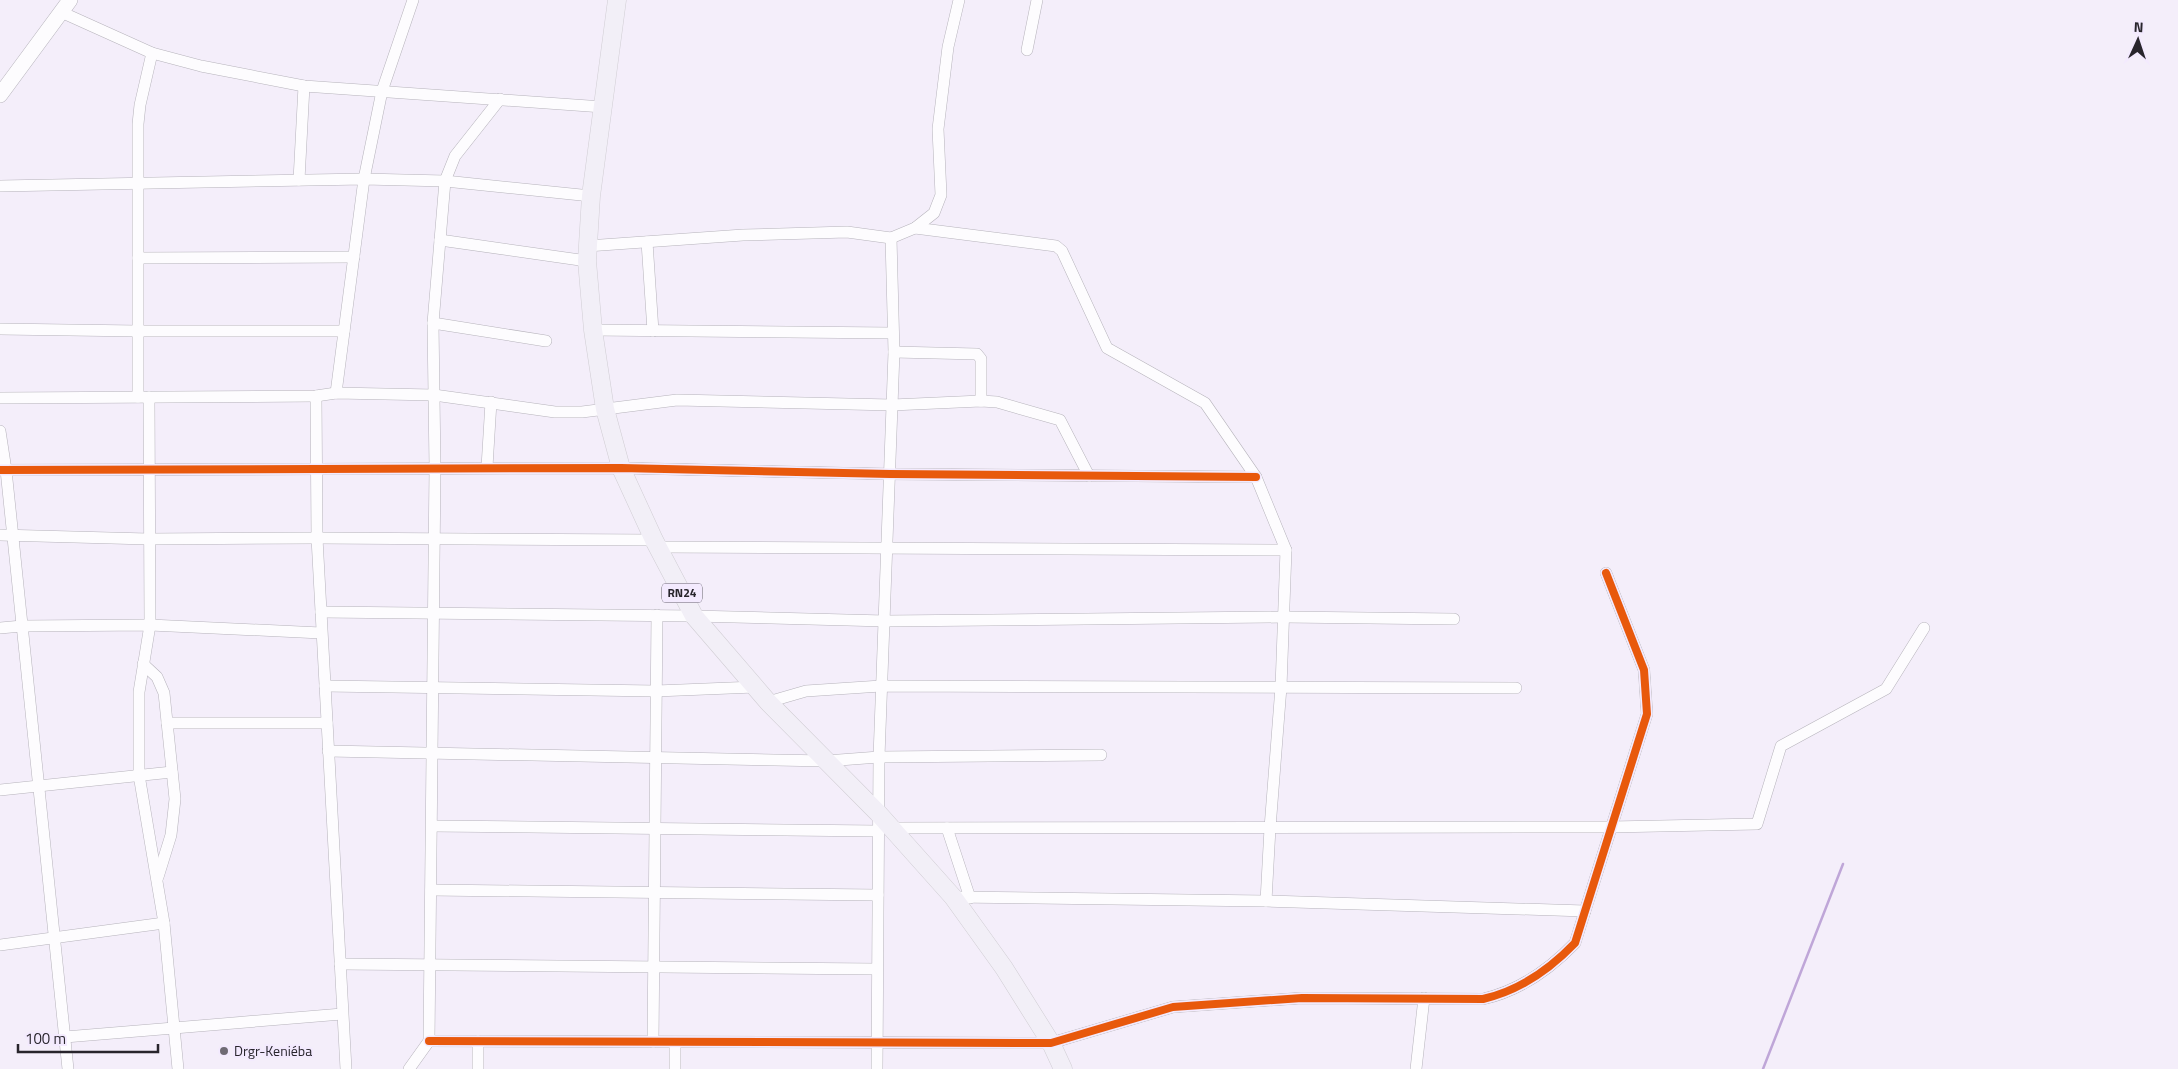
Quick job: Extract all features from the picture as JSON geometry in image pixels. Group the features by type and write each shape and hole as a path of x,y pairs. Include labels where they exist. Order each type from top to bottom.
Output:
{"main road":[{"name":"RN24","path":"617,0 592,196 587,254 593,330 605,409 622,468 656,544 694,616 768,702 878,813 885,829 961,898 1051,1043 1063,1069"},
{"path":"0,94 66,6"}],"street":[{"path":"336,393 364,179 382,91 413,0"},
{"path":"440,240 587,254 647,242 743,235 847,232 892,238 915,228 934,213 941,195 938,129 948,47 959,0"},
{"path":"1027,50 1037,0"},
{"path":"66,6 152,53 201,66 304,86 603,107"},
{"path":"152,53 140,105 138,183 138,331 148,469 150,625 139,692 138,775 164,923 178,1069"},
{"path":"299,180 304,86"},
{"path":"406,1069 430,1041 435,468 433,323 445,181 454,156 500,100"},
{"path":"0,186 364,179 445,181 592,196"},
{"path":"915,228 1056,246 1062,251 1107,348 1205,403 1256,477 1286,550 1282,686 1266,901"},
{"path":"878,813 894,352 892,238"},
{"path":"647,242 653,331"},
{"path":"138,258 354,257"},
{"path":"433,323 546,341"},
{"path":"0,329 344,331"},
{"path":"593,330 893,333"},
{"path":"894,352 977,354 981,359 981,401"},
{"path":"0,398 316,396 336,393 434,395 555,412 582,412 677,400 892,405 997,402 1060,420 1089,476"},
{"path":"316,396 317,538 321,633 346,1069"},
{"path":"487,467 490,402"},
{"path":"0,432 68,1069"},
{"path":"3,470 487,467 890,474 1256,477"},
{"path":"0,536 148,539 434,539 888,548 1286,550"},
{"path":"430,1041 1051,1043 1173,1007 1302,998 1483,998 1502,995 1555,964 1575,943 1647,714 1644,670 1606,572"},
{"path":"321,612 694,616 885,621 1284,617 1454,619"},
{"path":"653,1042 658,616"},
{"path":"0,628 22,626 150,625 321,633"},
{"path":"432,826 655,829 885,829 1611,827 1757,824 1780,746 1886,689 1924,628"},
{"path":"143,664 158,677 164,693 175,799 171,835 157,879"},
{"path":"325,686 656,691 755,687"},
{"path":"768,702 806,691 881,686 1516,688"},
{"path":"167,723 327,723"},
{"path":"328,751 826,761 879,757 1101,755"},
{"path":"0,790 172,772"},
{"path":"947,828 961,898 1266,901 1585,912"},
{"path":"877,1069 878,895 885,829"},
{"path":"431,890 878,895"},
{"path":"0,945 164,923"},
{"path":"340,964 877,969"},
{"path":"1416,1069 1424,998"},
{"path":"65,1037 342,1014"},
{"path":"478,1041 478,1069"},
{"path":"675,1042 675,1069"}],"waterway":[{"path":"1763,1069 1843,864"}],"cycle path":[{"path":"0,470 621,468 890,474 1256,477"},
{"path":"429,1041 1051,1043 1173,1007 1302,998 1483,999 1509,991 1533,978 1555,962 1575,943 1647,714 1644,670 1606,573"}],"place":[{"name":"Drgr-Keniéba","path":"224,1051"}]}
